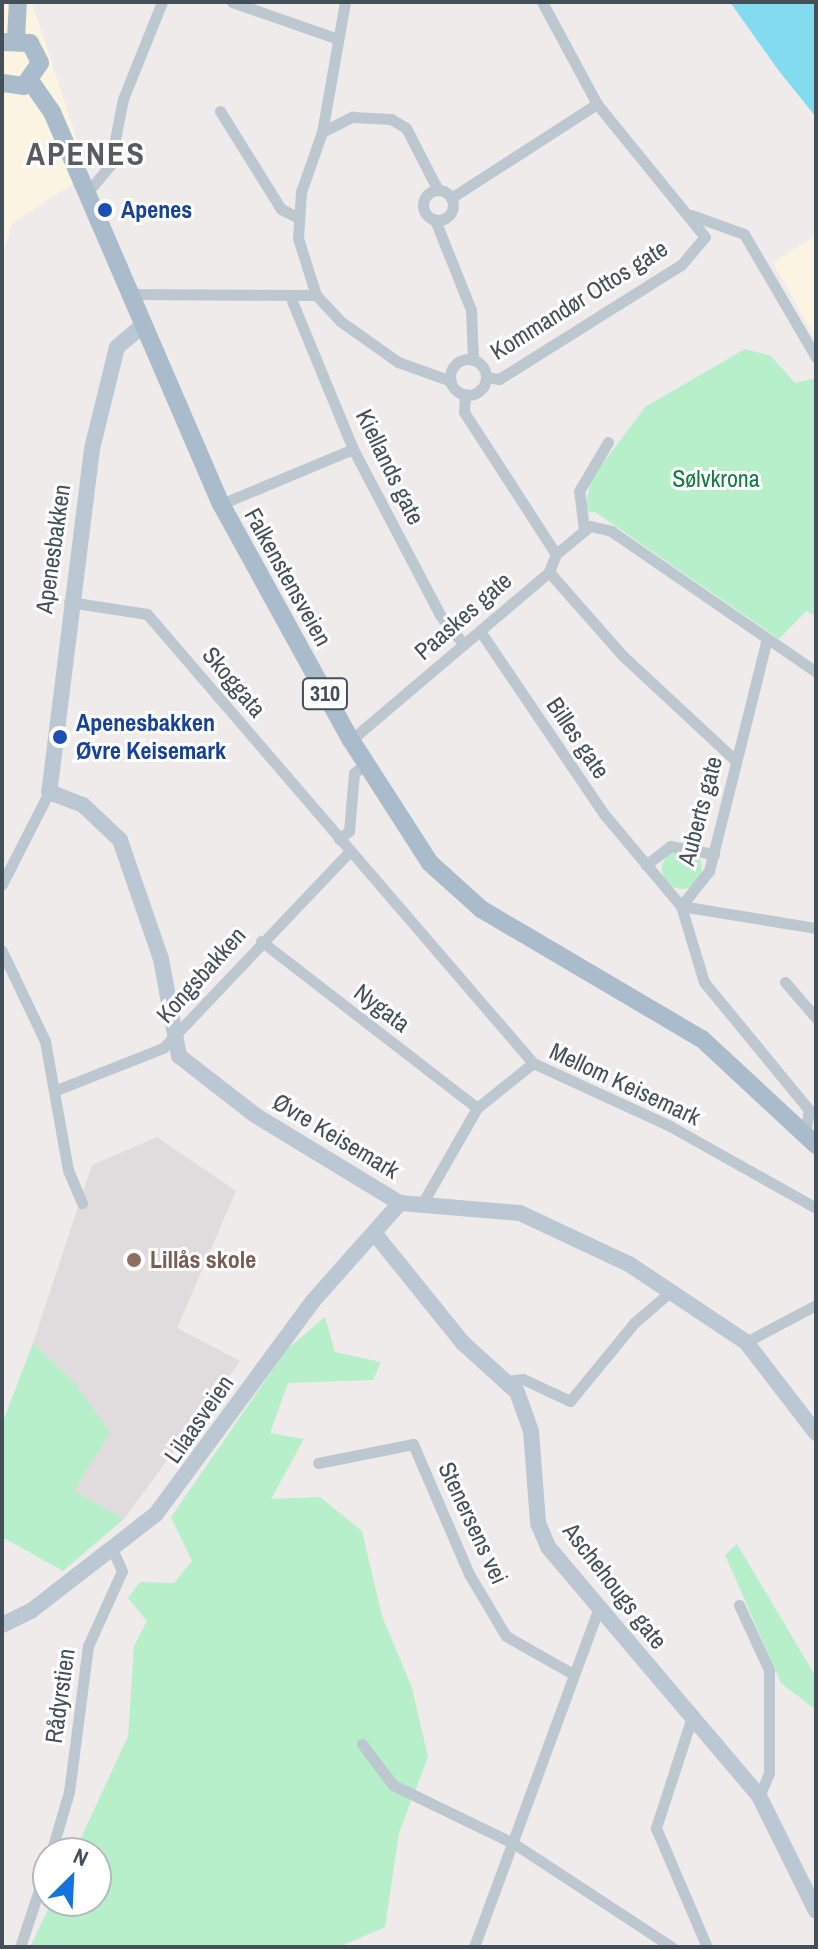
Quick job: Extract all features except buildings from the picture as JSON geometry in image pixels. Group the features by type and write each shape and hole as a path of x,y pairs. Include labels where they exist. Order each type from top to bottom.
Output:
{"main road":[{"path":"2,83 31,82 39,55 9,40 18,2"},
{"name":"Falkenstensveien","path":"31,82 52,112 141,327 221,504 351,740 453,887 702,1039 811,1138"},
{"name":"Apenesbakken","path":"49,792 69,601 103,402 117,347 141,327"},
{"path":"49,792 83,805 120,840 161,959 171,1040"},
{"name":"Øvre Keisemark","path":"171,1040 210,1085 400,1203 538,1218 670,1292 746,1342 816,1433"},
{"name":"Lilaasveien","path":"2,1625 113,1551 180,1487 313,1301 400,1203"},
{"name":"Aschehougs gate","path":"375,1234 463,1343 508,1381 527,1412 544,1537 691,1720 759,1796 816,1911"}],"street":[{"path":"86,194 110,165 123,99 162,2"},
{"path":"232,2 338,39"},
{"path":"345,2 322,132 297,217 316,295 372,346 451,381 465,394"},
{"path":"542,2 597,104 691,215 744,234 816,357"},
{"path":"451,198 597,104"},
{"path":"220,111 281,209 297,217"},
{"path":"322,132 352,117 391,119 406,128 438,190 451,198"},
{"path":"438,190 423,206 435,220 471,310 473,360 486,377 479,391 465,394"},
{"path":"435,220 451,212 451,198"},
{"name":"Kommandør Ottos gate","path":"486,377 499,379 682,264 705,237 691,215"},
{"path":"127,294 292,301 316,295"},
{"name":"Kiellands gate","path":"292,301 353,449 464,645"},
{"path":"451,381 454,366 473,360"},
{"path":"465,394 464,412 556,554"},
{"path":"584,530 579,491 608,442"},
{"path":"221,504 353,449"},
{"name":"Paaskes gate","path":"351,740 549,572 556,554 584,530 598,525 766,642"},
{"path":"549,572 623,656 736,761"},
{"name":"Skoggata","path":"69,601 147,614 533,1063"},
{"name":"Billes gate","path":"480,631 646,865 681,906 704,982 809,1110 811,1138"},
{"path":"766,642 816,672"},
{"name":"Auberts gate","path":"681,906 699,888 714,854 766,642"},
{"path":"339,839 349,831 354,773 366,764"},
{"path":"2,884 49,792"},
{"path":"646,865 670,846 714,854"},
{"name":"Kongsbakken","path":"59,1089 154,1054 171,1040 261,941 350,851"},
{"path":"681,906 816,928"},
{"name":"Nygata","path":"261,941 477,1108"},
{"path":"2,951 45,1041 59,1089 68,1170 82,1203"},
{"path":"785,982 816,1018"},
{"name":"Mellom Keisemark","path":"422,1204 477,1108 533,1063 670,1126 816,1208"},
{"path":"508,1381 523,1379 570,1401 634,1323 670,1292"},
{"path":"746,1342 816,1305"},
{"name":"Stenersens vei","path":"318,1463 413,1444 469,1574 506,1636 573,1674"},
{"name":"Rådyrstien","path":"56,1837 69,1792 88,1646 122,1571 113,1551"},
{"path":"739,1605 769,1670 769,1773 759,1796"},
{"path":"474,1947 599,1608"},
{"path":"691,1720 656,1828 707,1947"},
{"path":"362,1744 393,1785 513,1843 672,1947"},
{"path":"20,1947 32,1911"}],"shaded area":[{"path":"2,2 32,2 88,174 13,223 2,255"},
{"path":"816,235 816,339 773,263"},
{"name":"Lillås skole","path":"157,1137 236,1191 177,1328 240,1361 124,1519 73,1491 73,1381 33,1343 92,1165"}],"green space":[{"name":"Sølvkrona","path":"745,349 771,356 795,383 816,378 816,616 806,611 779,639 595,512 583,513 592,478 645,407"},
{"path":"682,849 696,855 702,869 696,883 682,889 668,883 662,869 668,855"},
{"path":"325,1317 335,1352 381,1362 373,1380 288,1383 270,1433 304,1439 271,1499 320,1497 362,1531 382,1616 412,1688 428,1757 399,1833 385,1927 339,1947 30,1947 44,1917 112,1917 112,1837 81,1837 128,1736 134,1646 147,1621 128,1598 140,1582 174,1583 192,1561 171,1517 287,1349"},
{"path":"33,1343 73,1381 110,1432 74,1491 124,1519 63,1571 2,1537 2,1424"},
{"path":"737,1544 816,1677 816,1710 781,1683 725,1555"}],"water":[{"path":"730,2 816,2 816,117 779,71"}],"place":[{"name":"Apenes","path":"105,210"},
{"name":"Apenesbakken Øvre Keisemark","path":"60,737"},
{"name":"Lillås skole","path":"134,1260"}],"district":[{"name":"APENES","path":"86,154"}]}
